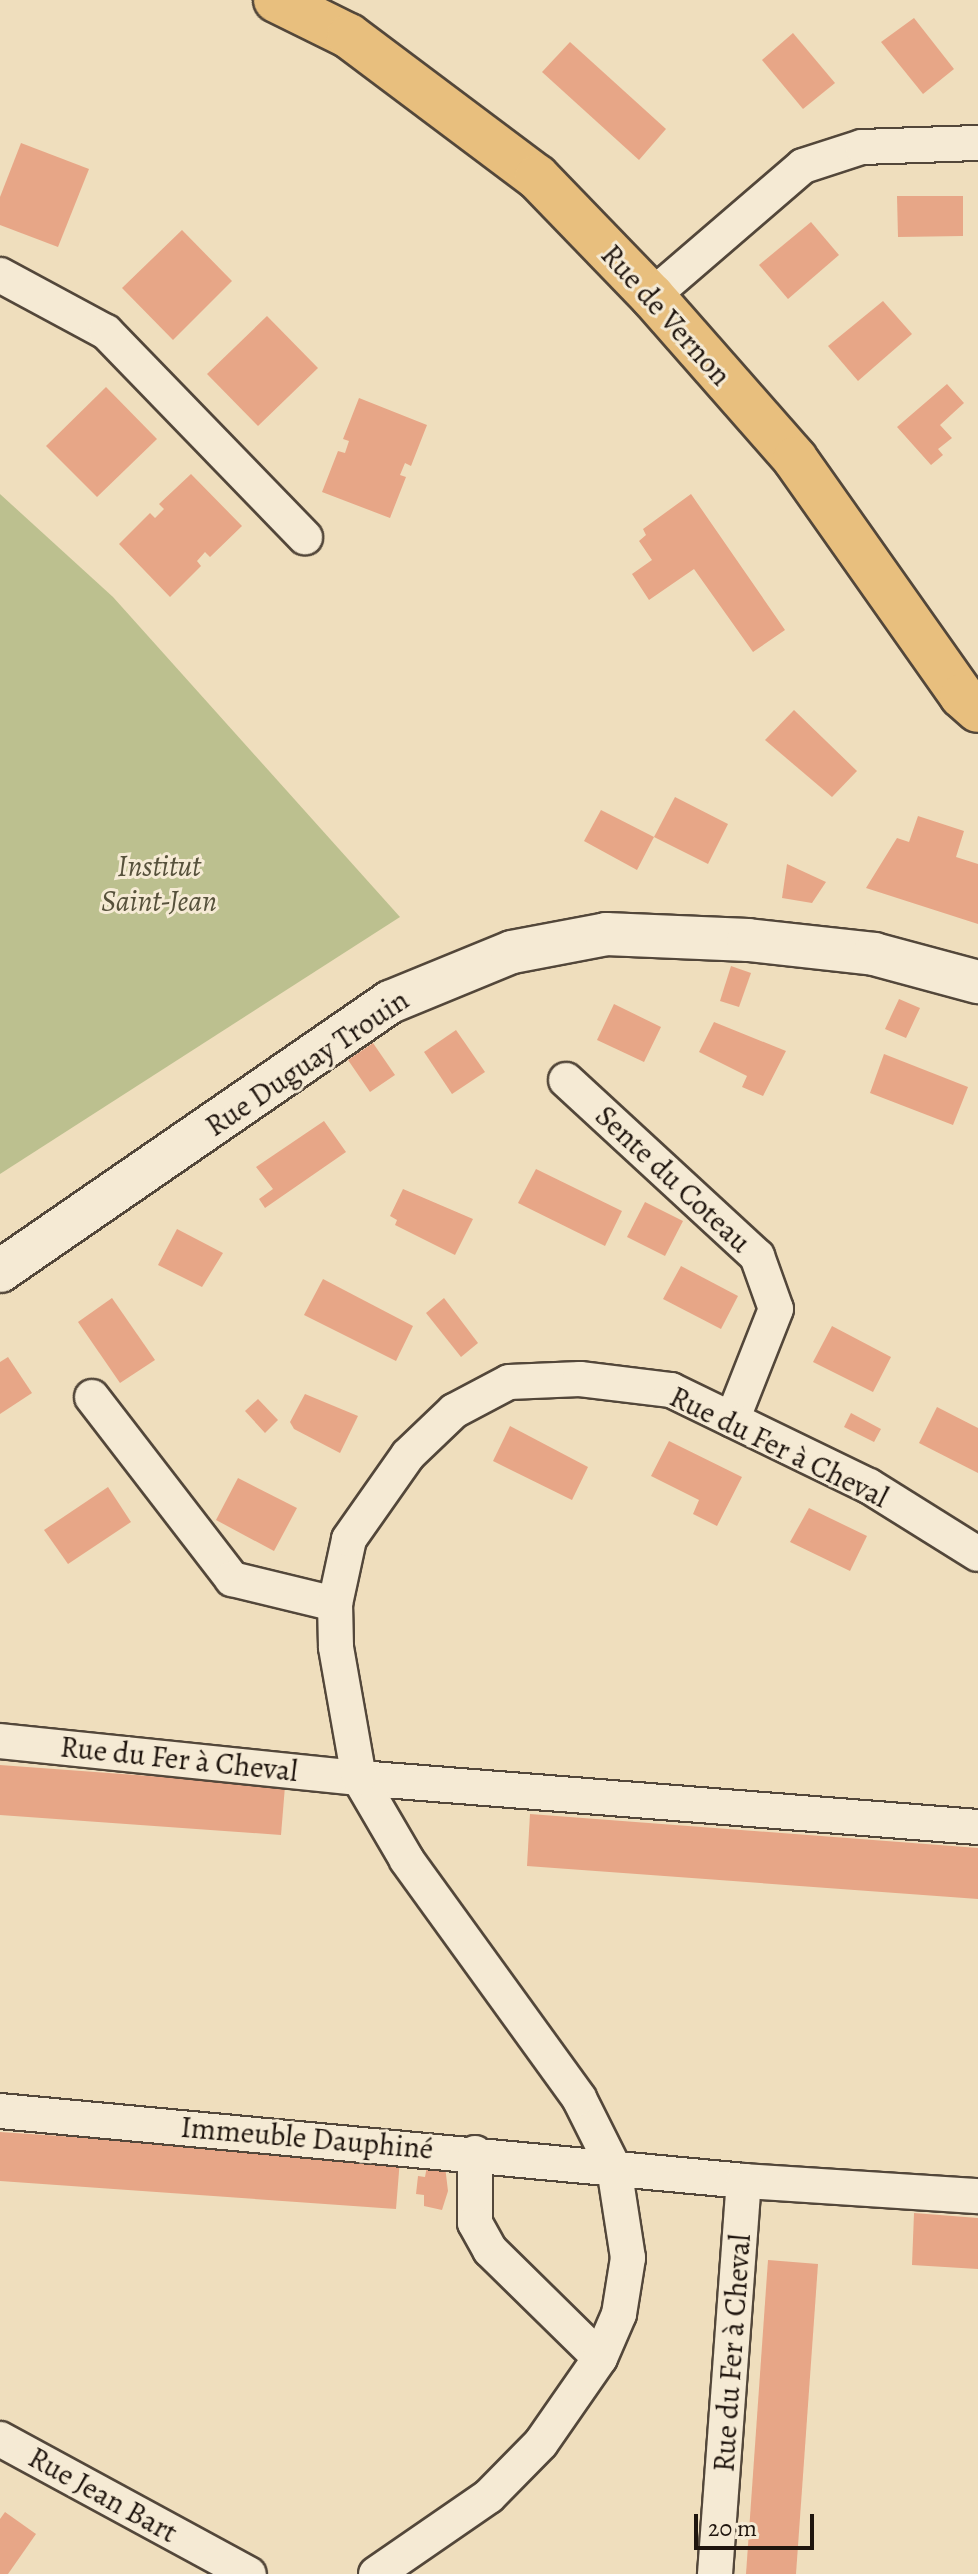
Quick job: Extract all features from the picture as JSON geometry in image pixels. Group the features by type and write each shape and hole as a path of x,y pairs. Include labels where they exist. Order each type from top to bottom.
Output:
{"main road":[{"name":"Rue de Vernon","path":"276,0 349,36 507,152 652,296 795,459 962,696 978,710"}],"street":[{"path":"652,296 803,166 862,147 978,143"},
{"path":"0,275 106,332 305,537"},
{"name":"Rue Duguay Trouin","path":"0,1271 390,1002 512,952 606,934 748,940 874,954 978,982"},
{"name":"Sente du Coteau","path":"566,1080 757,1256 776,1309 732,1420"},
{"name":"Rue du Fer à Cheval","path":"376,2574 489,2496 541,2443 600,2358 619,2314 628,2258 614,2168 579,2098 407,1860 359,1778 336,1647 335,1604 349,1539 408,1455 454,1411 509,1382 580,1379 671,1390 869,1486 978,1554"},
{"path":"92,1397 232,1579 335,1604"},
{"name":"Rue du Fer à Cheval","path":"0,1741 359,1778 978,1827"},
{"name":"Immeuble Dauphiné","path":"0,2111 614,2168"},
{"path":"475,2153 475,2223 490,2250 600,2358"},
{"path":"614,2168 744,2181 978,2196"},
{"name":"Rue du Fer à Cheval","path":"715,2574 744,2181"},
{"name":"Rue Jean Bart","path":"0,2439 244,2573"}],"green space":[{"name":"Institut Saint-Jean","path":"0,494 113,597 400,917 0,1174"}],"building":[{"path":"914,18 954,69 923,94 881,42"},
{"path":"793,33 835,83 803,109 762,60"},
{"path":"570,42 666,129 639,160 542,72"},
{"path":"21,143 89,169 58,247 0,225 0,197"},
{"path":"897,196 963,196 963,236 898,237"},
{"path":"811,222 839,255 788,299 759,265"},
{"path":"182,230 232,281 173,340 122,288"},
{"path":"883,301 912,334 858,381 828,346"},
{"path":"267,316 318,368 258,426 207,374"},
{"path":"947,384 964,403 940,425 952,438 938,449 943,455 931,465 897,427"},
{"path":"106,387 157,439 97,497 46,446"},
{"path":"359,398 427,425 411,466 405,463 400,475 406,477 390,518 322,492 338,451 345,453 349,441 343,439"},
{"path":"191,474 242,526 210,557 205,552 197,561 201,566 170,597 119,544 150,513 155,518 164,509 159,504"},
{"path":"691,494 785,630 753,652 694,569 649,600 632,574 652,560 639,541 646,535 643,529"},
{"path":"794,710 857,771 832,797 765,740"},
{"path":"675,797 728,824 708,864 654,837"},
{"path":"601,810 654,837 637,870 584,841"},
{"path":"918,816 964,831 956,857 978,864 978,924 866,888 897,838 909,842"},
{"path":"787,864 826,882 812,903 782,898"},
{"path":"731,966 751,973 739,1007 720,1001"},
{"path":"899,999 920,1008 906,1038 885,1029"},
{"path":"614,1004 661,1027 644,1062 597,1040"},
{"path":"714,1022 786,1051 763,1096 742,1087 747,1076 699,1052"},
{"path":"456,1030 485,1072 452,1094 424,1052"},
{"path":"373,1043 395,1075 370,1092 348,1060"},
{"path":"884,1054 968,1087 953,1125 870,1093"},
{"path":"324,1121 346,1152 265,1208 259,1199 273,1189 256,1167"},
{"path":"536,1169 622,1211 605,1246 518,1203"},
{"path":"403,1189 473,1219 455,1255 395,1225 397,1220 390,1216"},
{"path":"645,1202 683,1221 665,1256 627,1237"},
{"path":"177,1229 223,1253 202,1287 158,1265"},
{"path":"681,1266 738,1296 721,1329 663,1299"},
{"path":"323,1279 413,1326 396,1361 304,1315"},
{"path":"112,1298 155,1360 120,1383 78,1322"},
{"path":"444,1298 478,1343 461,1357 426,1313"},
{"path":"832,1326 891,1357 873,1392 813,1362"},
{"path":"8,1357 32,1393 0,1414 0,1362"},
{"path":"305,1394 358,1416 340,1453 294,1429 290,1422"},
{"path":"258,1399 278,1420 265,1433 245,1411"},
{"path":"937,1407 978,1428 978,1473 919,1443"},
{"path":"851,1413 881,1429 874,1442 844,1427"},
{"path":"510,1426 588,1467 572,1500 493,1461"},
{"path":"669,1441 742,1477 717,1526 693,1514 699,1500 651,1476"},
{"path":"238,1478 297,1508 274,1551 216,1520"},
{"path":"108,1487 131,1522 68,1564 44,1530"},
{"path":"809,1508 867,1536 850,1571 790,1542"},
{"path":"0,1765 285,1786 281,1835 0,1815"},
{"path":"530,1814 978,1848 978,1899 527,1866"},
{"path":"0,2132 400,2159 396,2209 0,2181"},
{"path":"427,2166 445,2166 448,2191 442,2210 424,2206 424,2195 416,2194 418,2176 425,2177"},
{"path":"914,2213 978,2218 978,2269 912,2265"},
{"path":"768,2260 818,2264 796,2574 746,2574"},
{"path":"5,2512 36,2534 8,2574 0,2574 0,2519"}]}
